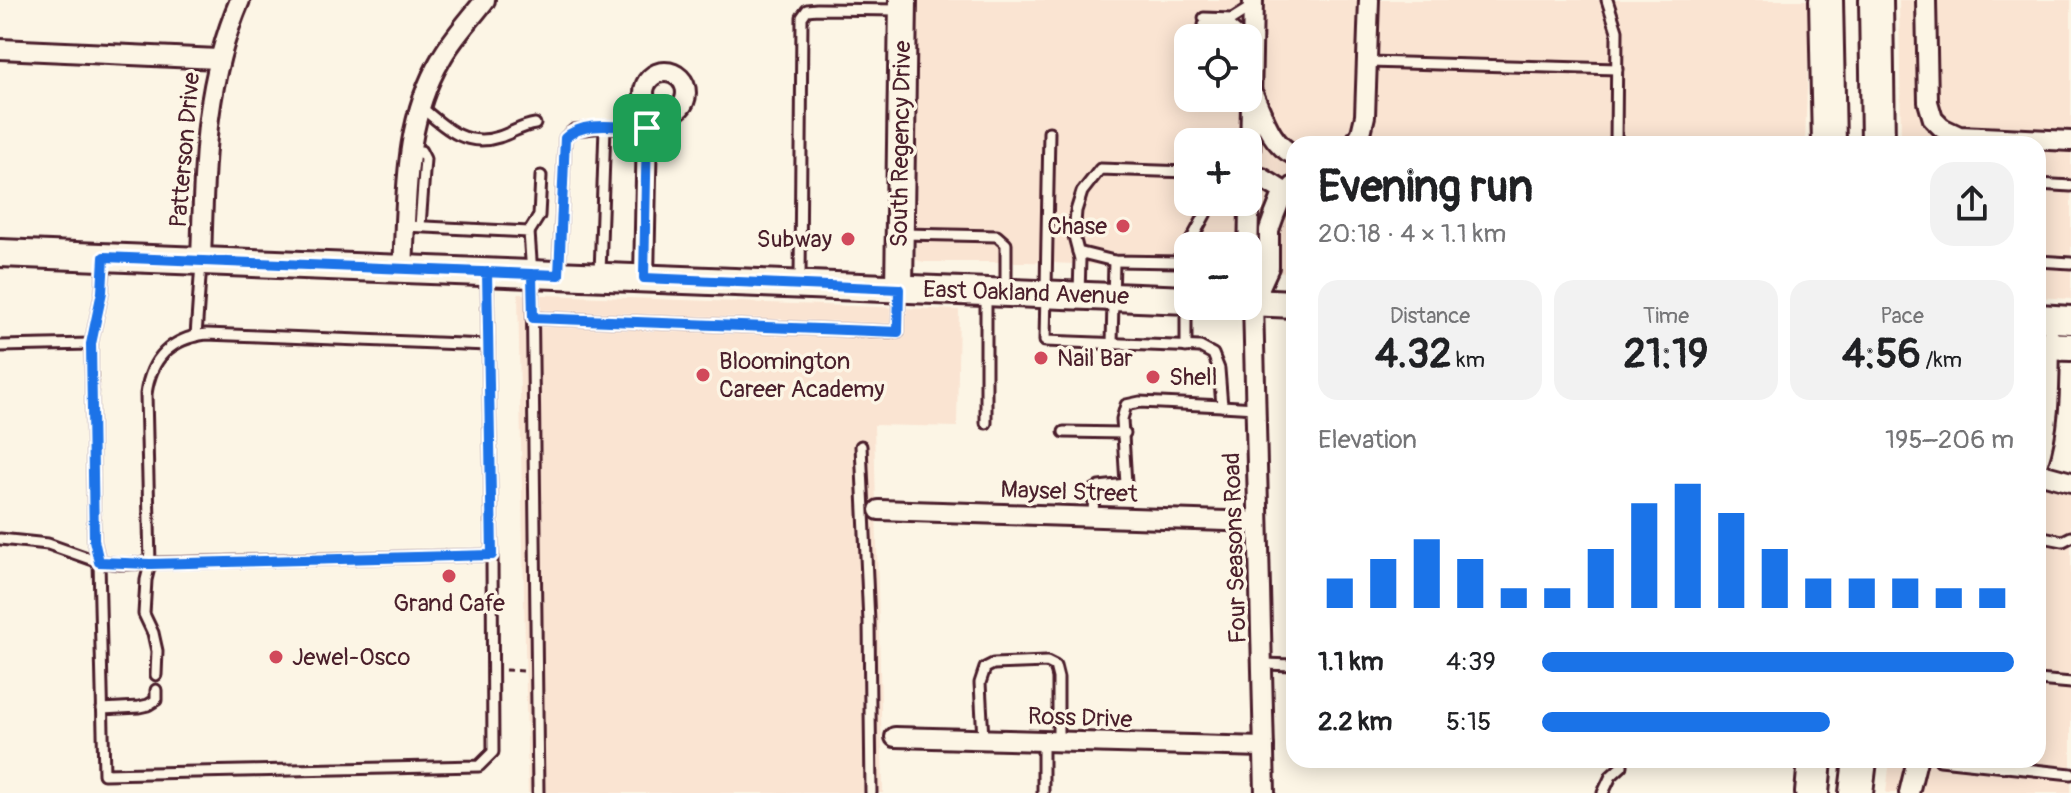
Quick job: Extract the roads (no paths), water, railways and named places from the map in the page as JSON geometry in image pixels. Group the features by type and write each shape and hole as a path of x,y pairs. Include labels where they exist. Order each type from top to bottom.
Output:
{"highway":[{"path":"1826,0 1829,136"},
{"path":"1876,0 1878,136"},
{"path":"1812,793 1814,768"},
{"path":"1856,793 1859,768"}],"main road":[{"name":"South Regency Drive","path":"899,289 903,5"},
{"name":"East Oakland Avenue","path":"0,253 1174,299"},
{"path":"1262,303 1286,304"}],"street":[{"name":"Patterson Drive","path":"201,261 206,128 218,59 240,0"},
{"path":"403,269 413,226 411,134 439,61 485,0"},
{"path":"1359,136 1365,116 1369,62 1369,0"},
{"path":"1926,0 1928,102 1933,119 1942,128 1959,136"},
{"path":"1250,24 1253,2"},
{"path":"0,49 218,59"},
{"path":"1262,112 1274,139 1286,151"},
{"path":"644,278 651,120"},
{"path":"2046,140 2071,141"},
{"path":"1262,178 1286,188"},
{"name":"Four Seasons Road","path":"1262,281 1269,267 1269,230 1286,196"},
{"path":"2046,379 2053,346 2053,319"},
{"name":"Four Seasons Road","path":"1252,320 1265,793"},
{"path":"2046,475 2071,482"},
{"name":"Maysel Street","path":"879,510 1258,522"},
{"name":"Ross Drive","path":"895,737 1264,747"},
{"path":"1909,793 1915,768"}],"lane":[{"path":"1607,0 1617,31 1616,136"},
{"path":"1217,24 1204,22 1232,19 1253,2"},
{"path":"800,285 802,17 807,10 903,5"},
{"path":"1369,62 1617,69"},
{"path":"420,106 453,134 466,139 483,141 503,136 520,126 535,124"},
{"path":"559,275 565,138 574,130 651,120"},
{"path":"600,276 605,127"},
{"path":"1049,132 1045,341 1200,347 1213,354 1219,369 1222,406"},
{"path":"1079,295 1078,252 1074,236 1076,211 1082,192 1100,169 1174,172"},
{"path":"538,793 533,318 529,232 539,216 541,176"},
{"path":"2046,184 2071,186"},
{"path":"413,226 529,232"},
{"path":"900,234 997,236 1006,244 996,292 986,423"},
{"path":"1078,252 1114,261 1174,262"},
{"path":"104,257 102,292 91,344 94,540 99,562 104,774 479,766 493,752 487,272"},
{"path":"196,336 201,261"},
{"path":"1112,343 1114,261"},
{"path":"2046,261 2071,263"},
{"path":"533,318 898,332 899,289"},
{"path":"1186,347 1187,320"},
{"path":"156,675 157,651 144,614 150,564 146,394 149,373 163,354 196,336 488,345"},
{"path":"0,346 91,344"},
{"path":"1093,517 1094,490 1126,484 1126,405 1133,402 1255,408"},
{"path":"1064,432 1125,433"},
{"path":"861,446 869,622 871,793"},
{"path":"2046,538 2063,541 2071,537"},
{"path":"0,539 48,544 99,562 150,564 492,555"},
{"path":"983,739 980,683 985,668 993,664 1036,662 1055,666 1058,678 1043,793"},
{"path":"1263,664 1286,665"},
{"path":"2046,681 2071,683"},
{"path":"102,711 148,705 156,700 156,690"},
{"path":"1603,793 1611,776 1620,768"},
{"path":"2015,768 2071,774"}],"place":[{"name":"Chase","path":"1123,226"},
{"name":"Subway","path":"848,239"},
{"name":"Nail Bar","path":"1041,358"},
{"name":"Bloomington Career Academy","path":"703,375"},
{"name":"Shell","path":"1153,377"},
{"name":"Grand Cafe","path":"449,576"},
{"name":"Jewel-Osco","path":"276,657"}]}
